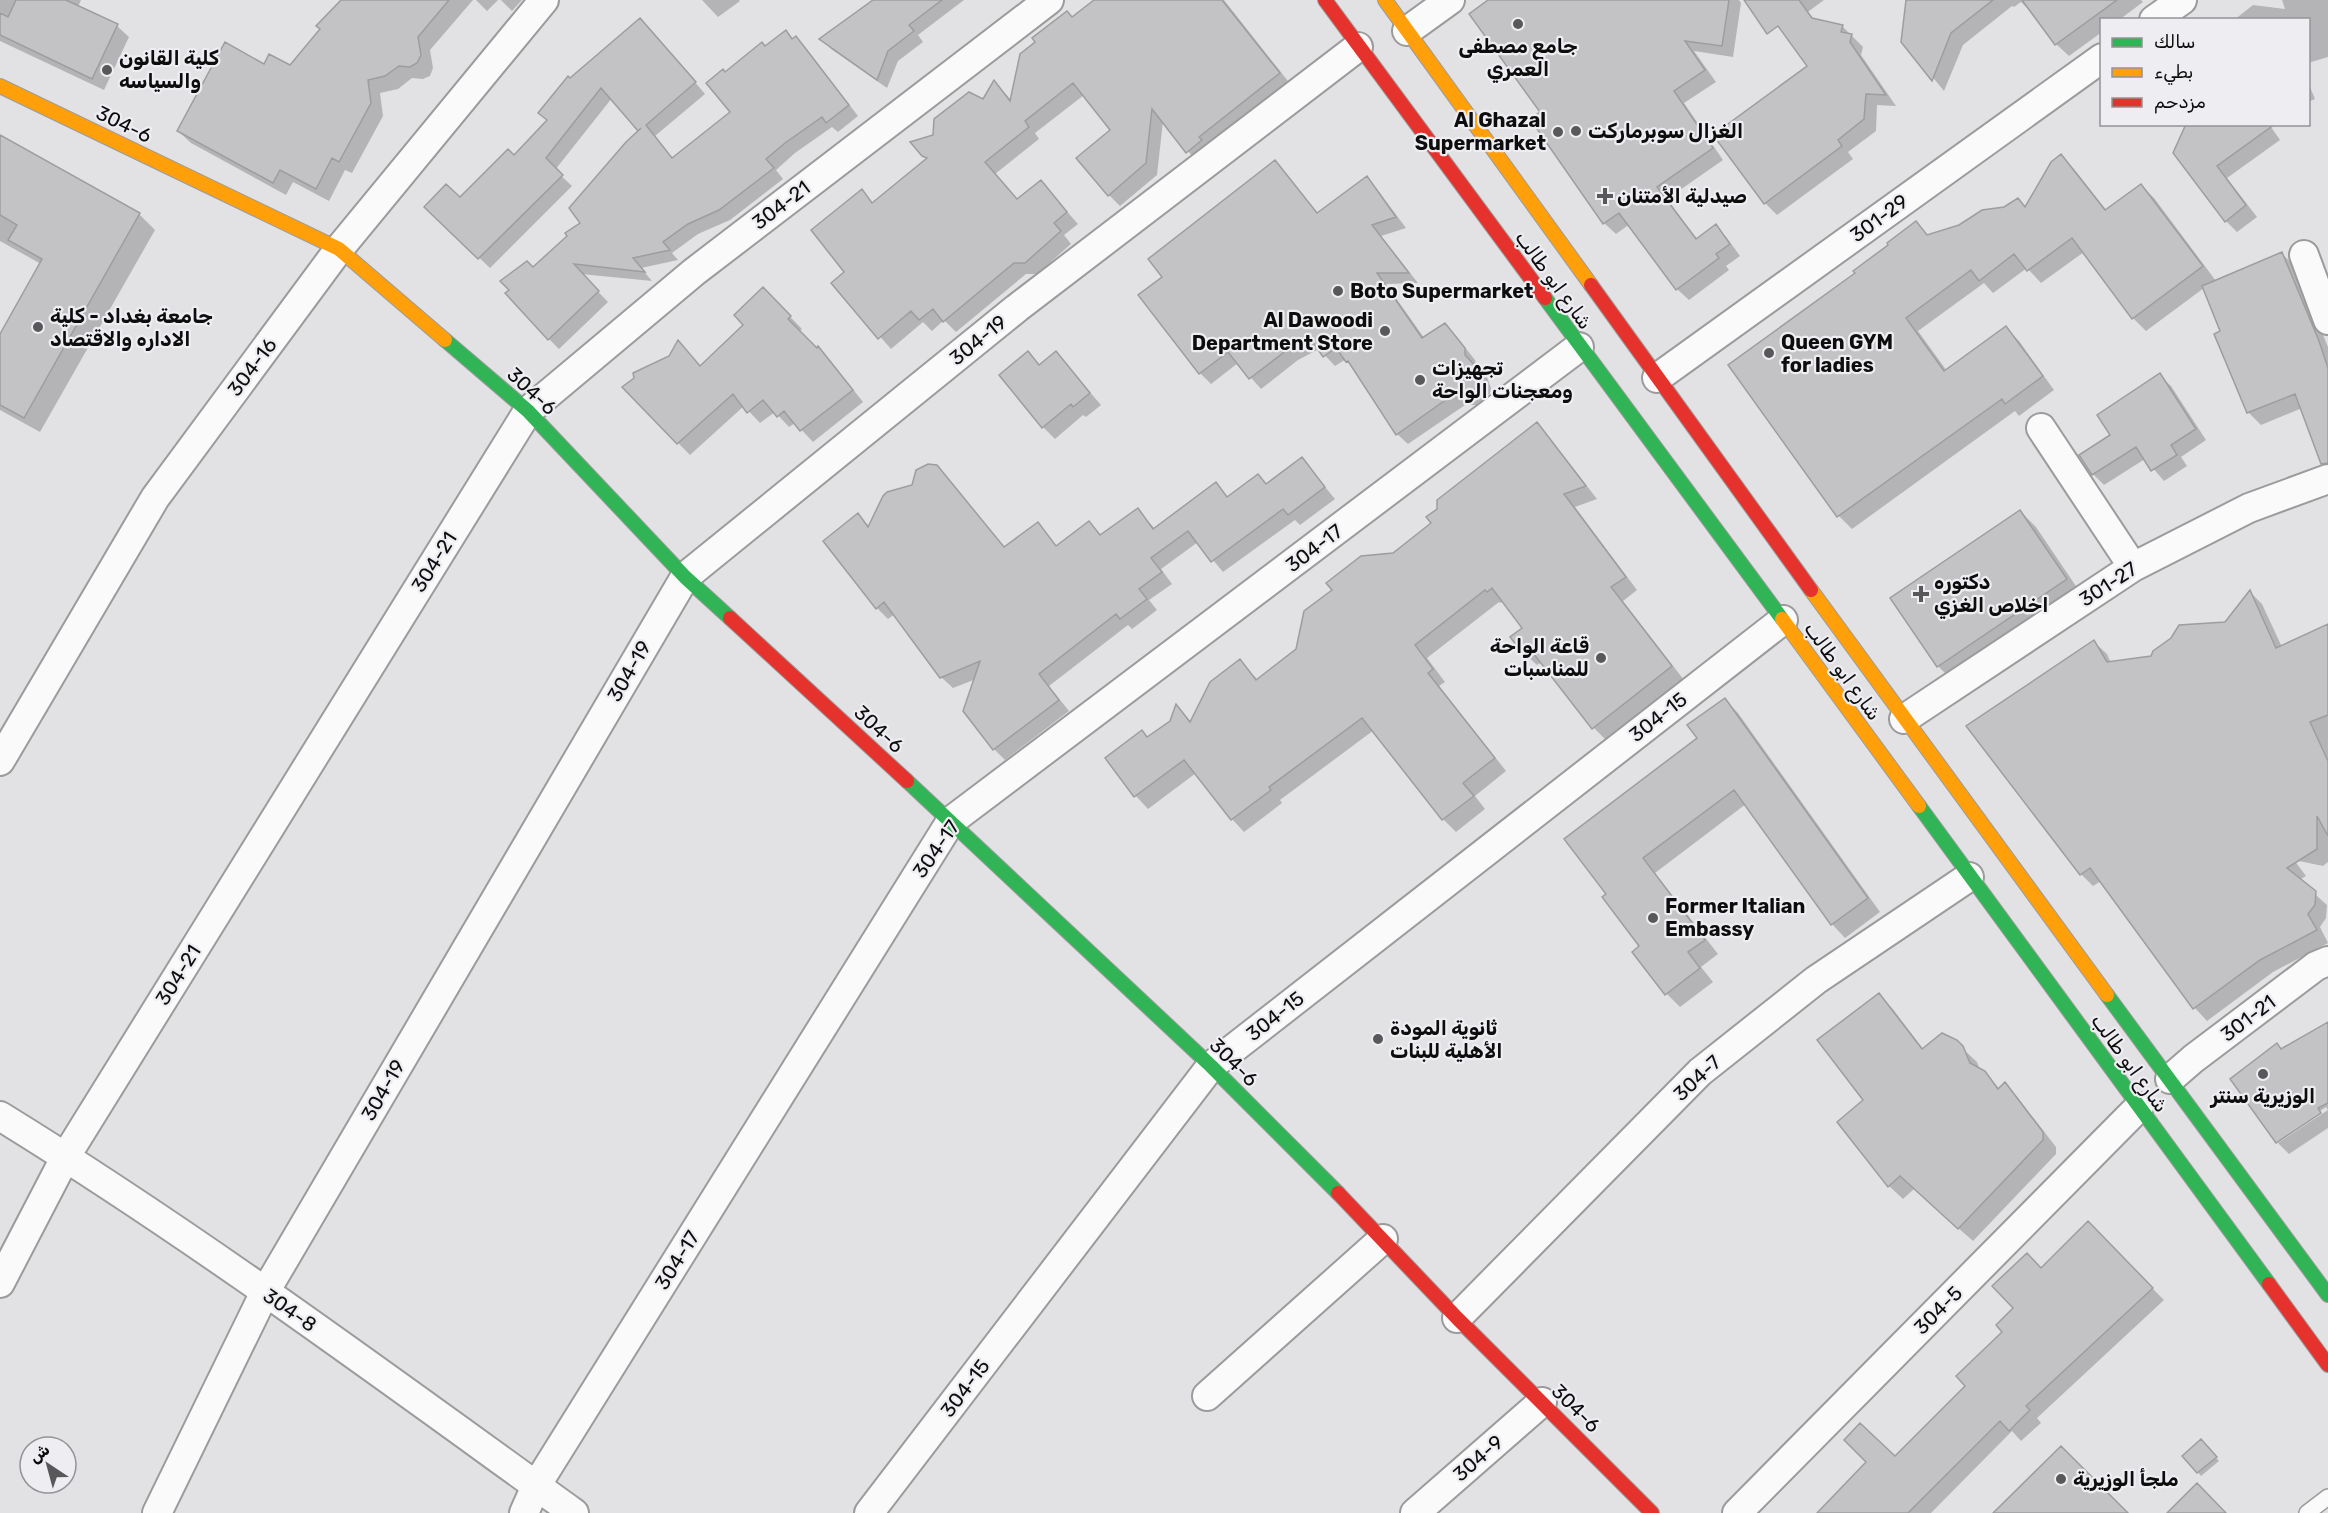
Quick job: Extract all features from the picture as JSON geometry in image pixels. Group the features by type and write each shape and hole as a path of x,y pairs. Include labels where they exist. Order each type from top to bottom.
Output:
{"main road":[{"name":"شارع ابو طالب","path":"1325,0 1579,347 1783,620 2328,1365"},
{"name":"شارع ابو طالب","path":"1385,0 1904,719 2328,1294"},
{"name":"304-6","path":"0,86 339,249 528,411 685,577 951,821 1211,1066 1383,1239 1457,1318 1652,1513"}],"street":[{"name":"304-16","path":"0,761 155,498 339,249 544,0"},
{"name":"304-21","path":"0,1283 66,1156 528,411 694,272 1049,0"},
{"path":"1407,31 1450,0"},
{"path":"2157,18 2181,0"},
{"name":"304-19","path":"157,1513 265,1292 685,577 1027,301 1358,47"},
{"name":"301-29","path":"1657,378 2100,59"},
{"path":"2304,255 2328,320"},
{"name":"304-17","path":"524,1513 536,1486 951,821 1579,347"},
{"path":"2041,428 2133,567"},
{"name":"301-27","path":"1904,719 2133,567 2249,508 2328,479"},
{"name":"304-15","path":"869,1513 1211,1066 1783,620"},
{"name":"304-7","path":"1457,1318 1700,1072 1816,980 1969,876"},
{"name":"301-21","path":"2170,1079 2316,966 2328,961"},
{"name":"304-5","path":"1737,1513 2139,1107"},
{"name":"304-8","path":"0,1116 66,1156 265,1292 574,1513"},
{"path":"1207,1396 1383,1239"},
{"name":"304-9","path":"1415,1513 1542,1402"}],"lane":[{"path":"2307,1513 2328,1497"}],"building":[{"path":"16,0 66,0 118,24 92,79 0,35 0,13 8,17"},
{"path":"341,0 449,0 418,37 421,55 417,63 410,67 399,66 385,76 368,80 371,103 339,162 332,158 316,189 280,170 273,183 177,131 225,42 264,64 269,54 290,65 320,29 316,26"},
{"path":"873,0 942,0 909,25 914,31 888,51 877,80 819,39"},
{"path":"1094,0 1222,0 1280,73 1199,137 1202,140 1186,153 1152,109 1146,163 1108,196 1076,158 1110,130 1073,83 1025,121 1029,127 985,162 1017,199 1041,180 1067,212 1054,223 1061,231 1025,263 1014,263 943,322 933,309 919,320 911,311 878,339 831,283 844,272 811,230 862,189 872,203 927,158 922,156 910,142 933,135 934,119 969,92 983,99 994,80 1010,101 1020,54 1035,42 1032,38 1067,11 1072,17"},
{"path":"1488,0 1729,0 1722,46 1685,41 1705,70 1674,91 1713,148 1657,187 1696,239 1716,224 1730,244 1716,254 1719,258 1676,290 1619,213 1603,224 1530,119 1540,112 1469,14"},
{"path":"1744,0 1799,0 1812,18 1843,25 1841,32 1852,34 1850,42 1886,95 1866,94 1864,119 1838,140 1842,146 1764,204 1713,135 1807,66 1778,26 1767,34"},
{"path":"1906,0 1993,0 1951,33 1932,81 1901,42"},
{"path":"2022,0 2117,0 2055,45"},
{"path":"640,18 696,82 646,125 672,158 730,112 706,83 723,69 725,72 762,42 765,46 786,30 792,39 796,36 849,105 826,123 822,117 785,143 766,159 774,168 719,210 688,224 663,242 670,250 633,258 645,272 574,264 599,291 548,340 505,293 509,290 500,281 527,261 533,267 567,236 565,233 580,223 569,208 638,131 601,88 546,158 563,175 478,259 424,207 446,184 460,197 508,149 514,155 547,120 538,113 568,76 570,78"},
{"path":"2185,126 2272,126 2217,166 2246,205 2225,222 2173,153"},
{"name":"جامعة بغداد - كلية الاداره والاقتصاد","path":"0,135 140,213 24,418 0,405 0,334 42,259 8,240 17,225 0,215"},
{"path":"2061,154 2105,210 2141,184 2203,266 2132,319 2072,238 2027,271 2014,254 1979,281 1971,270 1906,318 1944,371 2006,326 2043,376 2005,404 2002,399 1837,517 1728,365 1855,273 1853,271 1916,221 1927,235 1959,225 1982,210 2004,207 2018,198 2025,207 2051,162"},
{"path":"1275,160 1317,213 1367,176 1396,217 1372,225 1409,273 1377,273 1422,338 1445,323 1465,348 1465,355 1479,370 1480,382 1473,392 1467,395 1454,394 1396,435 1348,361 1346,362 1336,348 1323,357 1310,338 1287,350 1249,379 1228,352 1199,374 1138,295 1162,277 1148,259"},
{"path":"2282,252 2328,368 2328,463 2321,464 2295,394 2247,413 2214,334 2220,331 2202,286"},
{"path":"763,287 791,316 788,319 817,348 818,346 853,390 800,431 784,411 777,417 763,400 747,413 733,394 677,444 622,387 634,378 633,373 669,356 678,340 700,366 743,325 734,315"},
{"path":"1028,351 1039,365 1056,351 1090,393 1073,407 1071,404 1042,428 999,375"},
{"path":"2160,373 2196,429 2171,445 2177,455 2151,471 2136,447 2092,475 2079,455 2110,435 2097,415"},
{"path":"1537,422 1586,486 1564,494 1626,577 1611,587 1672,666 1592,729 1530,649 1523,654 1510,637 1522,628 1492,588 1487,592 1485,590 1415,645 1433,669 1428,673 1495,758 1463,783 1474,796 1442,820 1362,718 1269,787 1271,790 1231,820 1184,760 1134,797 1105,758 1142,730 1147,737 1170,721 1176,704 1190,722 1210,682 1240,659 1256,680 1296,649 1304,611 1332,590 1326,583 1361,556 1393,553 1431,523 1426,517 1437,509 1437,500"},
{"path":"1302,457 1325,487 1288,515 1283,509 1211,562 1188,531 1151,558 1162,572 1139,589 1147,599 1120,619 1116,614 1039,674 1059,700 993,750 963,711 980,661 940,678 884,602 876,609 823,541 858,513 868,527 883,496 887,492 912,485 916,470 928,464 937,465 1004,547 1038,522 1056,546 1089,521 1100,535 1138,508 1153,529 1216,482 1227,497 1258,474 1266,484"},
{"path":"2020,510 2067,579 1937,667 1890,598"},
{"path":"2250,590 2276,648 2328,624 2328,715 2310,722 2328,761 2328,836 2317,816 2317,849 2287,868 2316,891 2315,905 2308,914 2317,930 2260,960 2193,1009 2090,868 2080,875 1966,726 2094,640 2107,662 2151,656 2153,651 2171,638 2179,625 2225,622"},
{"path":"1725,698 1868,898 1831,925 1734,790 1643,858 1705,940 1688,952 1700,968 1665,995 1632,952 1639,946 1602,897 1606,894 1564,839 1697,738 1687,725"},
{"path":"1879,993 1922,1049 1942,1033 1957,1040 1963,1046 1970,1063 1985,1071 1998,1089 2005,1082 2043,1132 2043,1140 1958,1229 1900,1176 1888,1187 1837,1122 1863,1100 1817,1040"},
{"path":"2328,1022 2328,1103 2318,1108 2321,1113 2276,1143 2230,1079 2277,1043 2281,1049"},
{"path":"2088,1221 2153,1288 2026,1406 2030,1410 2009,1431 2000,1421 1908,1513 1817,1513 1866,1462 1844,1440 1860,1423 1895,1456 1965,1386 1956,1376 2002,1332 1996,1325 2013,1308 1992,1286 2027,1253 2041,1268"},
{"path":"2201,1439 2217,1457 2197,1473 2182,1456"},
{"name":"ملجأ الوزيرية","path":"2061,1446 2128,1513 1993,1513"},
{"path":"2197,1483 2226,1513 2167,1513"}],"traffic: fast":[{"path":"1545,298 1782,619"},
{"path":"445,340 528,411 685,577 730,618"},
{"path":"907,781 1211,1066 1338,1193"},
{"path":"1919,806 2269,1284"},
{"path":"2107,995 2328,1295"}],"traffic: slow":[{"path":"1385,0 1591,285"},
{"path":"0,86 339,249 445,340"},
{"path":"1811,590 2107,995"},
{"path":"1782,619 1919,806"}],"traffic: jam":[{"path":"1325,0 1545,298"},
{"path":"1591,285 1811,590"},
{"path":"730,618 907,781"},
{"path":"1338,1193 1457,1318 1652,1513"},
{"path":"2269,1284 2328,1365"}],"place":[{"name":"جامع مصطفى العمري","path":"1518,24"},
{"name":"كلية القانون والسياسه","path":"107,70"},
{"name":"الغزال سوبرماركت","path":"1576,131"},
{"name":"Al Ghazal Supermarket","path":"1558,132"},
{"name":"صيدلية الأمتنان","path":"1605,196"},
{"name":"Boto Supermarket","path":"1338,291"},
{"name":"جامعة بغداد - كلية الاداره والاقتصاد","path":"38,327"},
{"name":"Al Dawoodi Department Store","path":"1385,331"},
{"name":"Queen GYM for ladies","path":"1769,353"},
{"name":"تجهيزات ومعجنات الواحة","path":"1420,380"},
{"name":"دكتوره اخلاص الغزي","path":"1921,594"},
{"name":"قاعة الواحة للمناسبات","path":"1601,658"},
{"name":"Former Italian Embassy","path":"1653,918"},
{"name":"ثانوية المودة الأهلية للبنات","path":"1378,1039"},
{"name":"الوزيرية سنتر","path":"2263,1074"},
{"name":"ملجأ الوزيرية","path":"2061,1479"}]}
